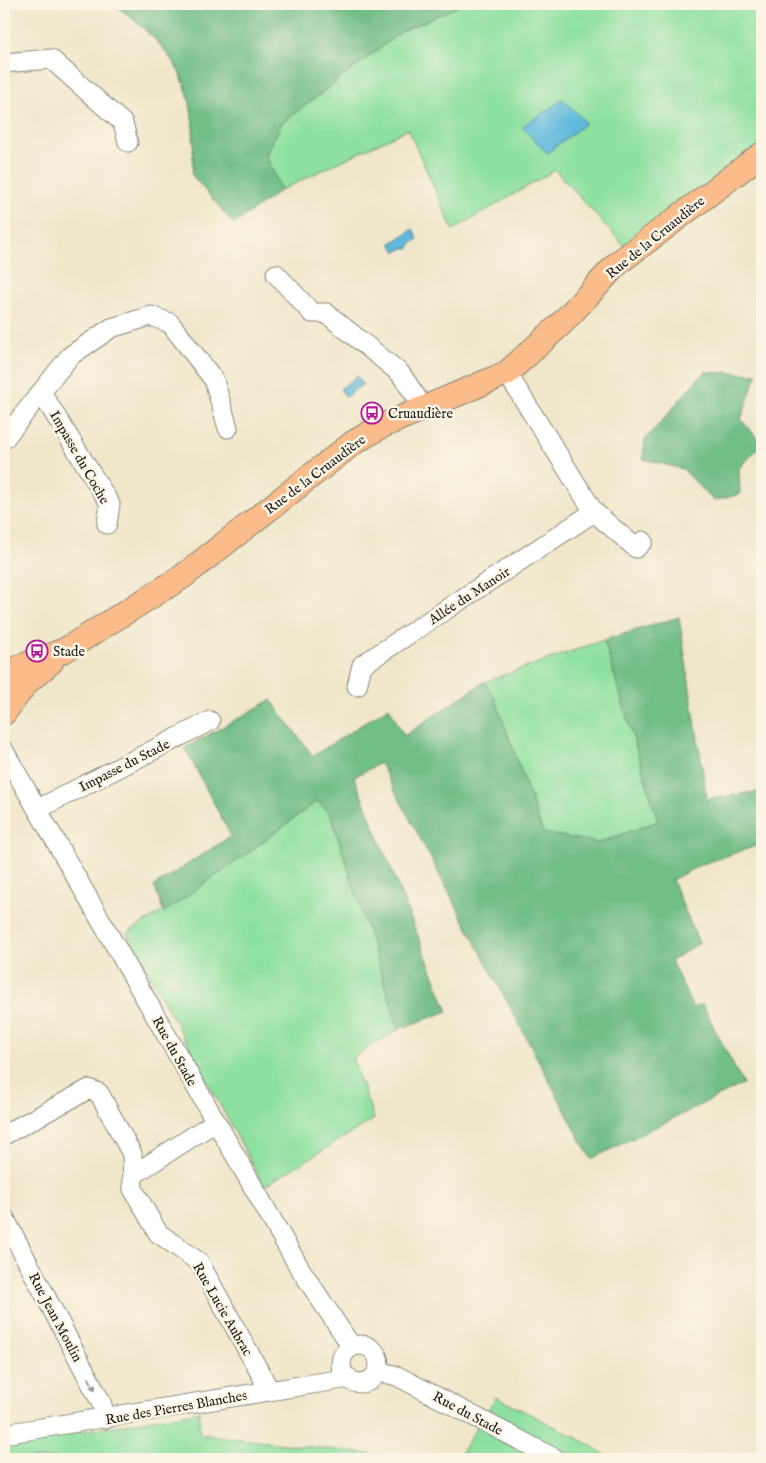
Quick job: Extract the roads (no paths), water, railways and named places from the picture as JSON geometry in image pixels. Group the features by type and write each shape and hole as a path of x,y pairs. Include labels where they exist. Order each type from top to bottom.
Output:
{"main road":[{"name":"Rue de la Cruaudière","path":"4,680 15,669 65,650 182,577 353,443 382,426 507,373 561,324 618,263 762,154"},
{"path":"4,704 65,650"}],"street":[{"path":"4,63 52,59 123,123 128,142"},
{"path":"276,274 312,313 326,313 400,372 424,408"},
{"path":"4,439 70,356 111,328 151,316 170,323 214,380 228,428"},
{"path":"507,373 594,512 636,548 643,541"},
{"name":"Impasse du Coche","path":"42,392 110,504 107,524"},
{"name":"Allée du Manoir","path":"357,686 362,665 594,512"},
{"name":"Impasse du Stade","path":"38,809 210,721"},
{"name":"Rue du Stade","path":"4,751 299,1267 352,1347"},
{"name":"Rue Lucie Aubrac","path":"4,1135 89,1089 99,1093 132,1154 133,1189 158,1233 199,1262 270,1391"},
{"path":"133,1176 216,1122"},
{"name":"Rue Jean Moulin","path":"4,1217 101,1402 106,1419"},
{"path":"363,1345 373,1350 379,1360 377,1371 370,1380 365,1382 354,1381 344,1374 342,1362 347,1351 352,1347 363,1345"},
{"name":"Rue du Stade","path":"377,1371 397,1376 556,1459"},
{"name":"Rue des Pierres Blanches","path":"4,1434 106,1419 349,1378"}],"water":[{"path":"563,99 586,123 547,153 522,127"},
{"path":"413,229 418,239 409,248 396,252 391,243"},
{"path":"357,376 363,384 346,397 340,389"}],"place":[{"name":"Cruaudière","path":"372,413"},
{"name":"Stade","path":"37,651"}]}
